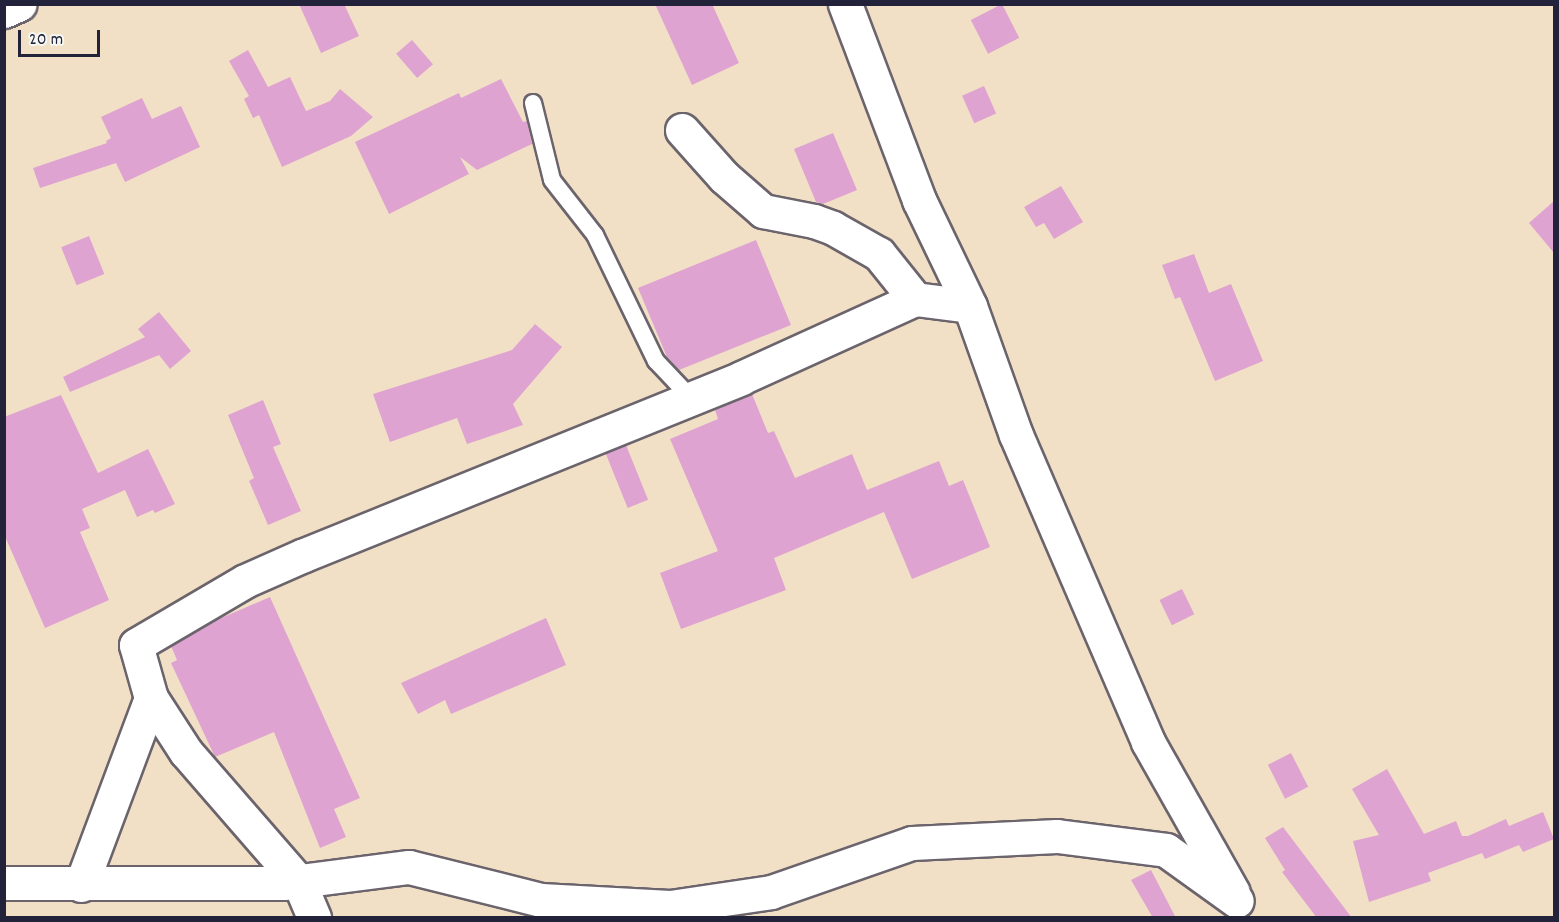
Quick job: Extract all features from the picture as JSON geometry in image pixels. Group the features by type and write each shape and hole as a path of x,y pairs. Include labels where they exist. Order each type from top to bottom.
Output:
{"street":[{"path":"4,11 20,4"},
{"path":"845,4 919,200 970,306 1016,435 1148,742 1242,909"},
{"path":"682,130 724,177 763,211 833,228 879,254 915,299"},
{"path":"314,918 298,882 186,752 151,698 136,645 245,582 304,555 691,398 915,299 970,306"},
{"path":"81,885 151,698"},
{"path":"4,883 81,885 298,882 409,867 541,900 594,910 667,912 771,892 912,843 1057,836 1166,850 1242,909"}],"lane":[{"path":"533,104 552,180 595,235 656,362 691,398"}],"building":[{"path":"299,4 344,4 359,36 321,53"},
{"path":"655,4 712,4 739,63 692,85"},
{"path":"1002,4 1019,38 988,54 971,20"},
{"path":"412,40 433,64 417,78 396,54"},
{"path":"248,50 268,87 290,77 306,111 330,101 340,89 373,117 351,136 282,167 259,115 253,118 244,99 249,96 229,61"},
{"path":"501,79 523,122 527,121 532,144 477,170 460,157 469,174 389,214 355,142 459,93 461,98"},
{"path":"984,86 996,113 974,123 962,96"},
{"path":"142,98 152,119 181,106 200,147 125,182 116,163 40,188 33,168 107,143 106,141 111,138 101,117"},
{"path":"833,133 857,190 823,204 816,202 794,149"},
{"path":"1061,186 1083,222 1054,239 1044,223 1036,227 1024,207"},
{"path":"1554,201 1554,253 1529,223"},
{"path":"89,236 104,274 77,285 61,247"},
{"path":"756,240 791,325 679,370 667,357 638,288"},
{"path":"1194,254 1209,293 1231,284 1263,361 1215,381 1180,297 1175,299 1162,265"},
{"path":"159,312 191,351 170,369 159,355 70,392 63,377 145,337 138,329"},
{"path":"535,324 562,347 513,404 523,425 467,444 457,418 390,442 373,394 512,350"},
{"path":"752,394 768,433 774,431 795,478 852,454 867,490 939,461 949,486 963,480 990,547 912,579 884,512 774,558 786,590 681,629 660,573 718,551 670,439 718,419 715,410"},
{"path":"61,395 98,473 148,449 175,504 155,513 153,510 137,517 125,490 82,509 90,528 80,532 109,600 45,628 4,534 4,417"},
{"path":"263,400 281,444 273,447 301,511 268,525 249,481 254,478 228,415"},
{"path":"626,445 648,500 628,508 606,453"},
{"path":"1182,589 1194,614 1172,625 1160,600"},
{"path":"270,597 360,798 334,809 346,837 320,848 274,732 215,757 171,663 177,660 171,646 212,622"},
{"path":"546,618 566,665 451,714 445,700 418,714 401,683"},
{"path":"1291,753 1308,787 1285,799 1268,765"},
{"path":"1387,769 1424,834 1456,821 1462,836 1468,836 1506,819 1509,826 1543,812 1554,839 1523,852 1519,845 1485,859 1482,853 1428,873 1431,881 1369,902 1353,841 1379,835 1352,789"},
{"path":"1283,827 1352,918 1317,918 1282,872 1285,870 1265,838"},
{"path":"1151,870 1176,918 1153,918 1131,880"}]}
